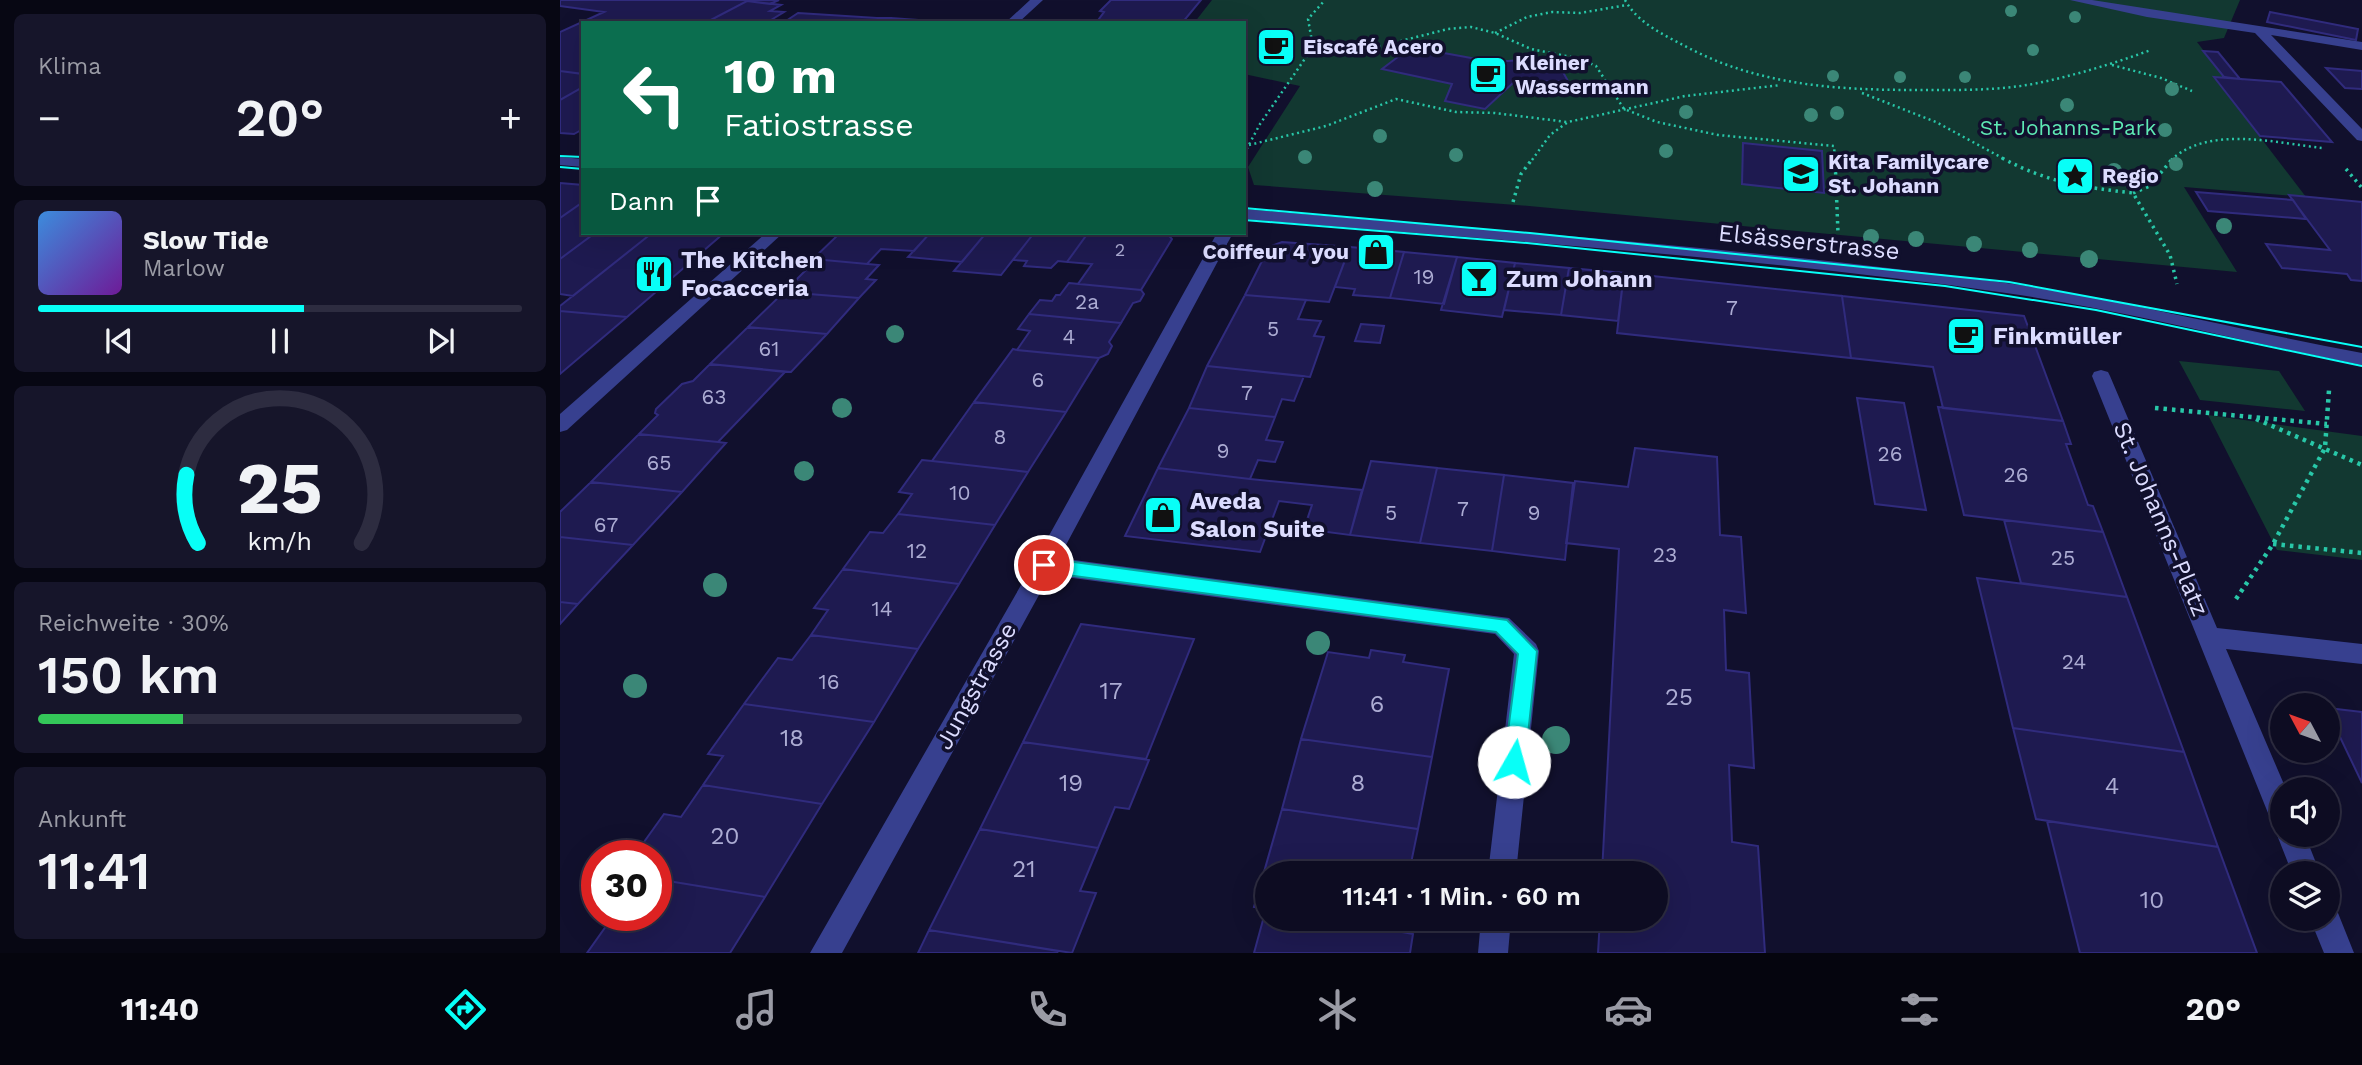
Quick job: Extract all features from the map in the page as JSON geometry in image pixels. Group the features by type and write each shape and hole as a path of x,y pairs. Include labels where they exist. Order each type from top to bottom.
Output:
{"street":[{"path":"1013,21 1037,0"},
{"path":"2076,0 2149,16 2258,29 2362,46"},
{"path":"2130,0 2258,29 2362,137"},
{"path":"560,161 581,163"},
{"name":"Elsässerstrasse","path":"1246,215 1503,236 1841,269 2019,290 2094,302 2362,359"},
{"path":"560,425 773,235"},
{"name":"Jungstrasse","path":"825,953 1044,565 1224,235"},
{"name":"St. Johanns-Platz","path":"2101,376 2210,637 2362,654"},
{"path":"1044,565 1501,625 1527,651 1503,861"},
{"path":"2210,637 2270,784"},
{"path":"1493,953 1495,931"},
{"path":"2330,931 2339,953"}],"path":[{"path":"1246,150 1259,124 1313,47 1308,19 1325,0"},
{"path":"1625,0 1648,25 1691,51 1728,67 1785,84 1854,91 1991,89 2058,79 2111,65 2154,49"},
{"path":"1495,33 1527,17 1552,12 1580,13 1627,5"},
{"path":"1313,47 1377,47 1448,29 1471,27 1495,33 1531,49 1596,66 1624,109 1691,131 1835,146 1841,269"},
{"path":"2111,65 2161,78 2192,91"},
{"path":"1249,145 1326,125 1396,99 1433,109 1568,122 1685,96 1785,84"},
{"path":"1854,91 1926,117 2030,173 2067,186 2133,193 2148,189 2173,158 2199,144 2240,141 2327,148"},
{"path":"1503,236 1521,174 1550,135 1568,122"},
{"path":"2344,168 2362,188"},
{"path":"2133,193 2170,255 2186,322"},
{"path":"2210,637 2273,544 2325,448 2330,377"},
{"path":"2112,404 2327,424"},
{"path":"2252,417 2362,465"},
{"path":"2273,544 2362,554"}],"green space":[{"name":"St. Johanns-Park","path":"1212,0 2240,0 2224,38 2197,42 2224,77 2215,78 2306,197 2184,187 2237,272 1529,206 1254,185 1248,167 1300,86 1246,74 1246,21 1196,21"},
{"path":"2179,361 2279,371 2305,411 2200,400"},
{"path":"2208,415 2362,436 2362,560 2277,550"}],"building":[{"path":"560,0 779,0 770,4 747,1 709,21 584,21 604,12 560,6"},
{"path":"1111,0 1201,0 1184,21 1097,21 1104,12 1100,11"},
{"path":"747,1 781,5 770,11 784,12 769,21 709,21"},
{"path":"2270,12 2358,29 2356,40 2267,22"},
{"path":"798,13 878,18 874,21 786,21"},
{"path":"878,18 891,18 932,21 874,21"},
{"path":"581,22 581,74 560,71 560,32"},
{"path":"1287,42 1286,52 1268,52 1270,43"},
{"name":"Kleiner Wassermann","path":"1411,47 1493,62 1555,58 1568,81 1514,82 1485,109 1445,101 1452,84 1382,69"},
{"path":"2203,51 2218,52 2240,79 2224,77"},
{"path":"2326,68 2362,71 2362,89 2345,88"},
{"path":"560,71 581,74 581,88 560,100"},
{"path":"2214,77 2281,82 2332,142 2260,136"},
{"path":"581,88 581,130 574,134 560,133 560,100"},
{"path":"1743,143 1822,151 1824,193 1742,184"},
{"path":"560,183 581,185 581,203 560,218"},
{"path":"2196,192 2293,200 2306,219 2208,211"},
{"path":"2289,195 2362,202 2362,281 2351,280 2347,274 2282,268 2266,244 2330,250"},
{"path":"581,203 581,235 592,235 560,259 560,218"},
{"path":"592,235 649,235 573,296 560,294 560,259"},
{"path":"649,235 722,235 627,317 560,311 560,306"},
{"path":"838,235 928,235 914,251 881,249 867,264 813,259"},
{"path":"928,235 984,235 962,262 908,257"},
{"path":"984,235 1032,235 1001,275 954,271"},
{"path":"1032,235 1087,235 1067,262 1058,261 1051,268 1024,266 1027,261 1013,260"},
{"path":"1087,235 1169,235 1172,239 1141,290 1078,284 1092,264 1067,262"},
{"path":"1282,242 1350,247 1329,302 1245,295 1269,247"},
{"path":"1350,247 1404,252 1390,298 1353,295 1355,289 1335,287"},
{"path":"1404,252 1457,257 1444,304 1390,298"},
{"path":"1457,257 1515,263 1502,317 1441,310"},
{"path":"813,259 879,265 866,279 876,280 859,298 784,292 815,261"},
{"path":"1515,263 1569,268 1561,315 1504,310"},
{"path":"1569,268 1624,273 1618,321 1561,315"},
{"path":"1624,273 1842,296 1851,358 1617,333"},
{"path":"1069,283 1141,290 1144,294 1140,301 1133,303 1121,323 1029,314 1040,300 1052,301"},
{"path":"784,292 859,298 827,334 748,327"},
{"path":"1245,295 1306,300 1298,319 1321,321 1314,336 1324,337 1310,377 1207,366"},
{"path":"1842,296 2024,316 2063,421 1943,408 1933,367 1851,358"},
{"path":"560,311 627,317 560,374"},
{"path":"1029,314 1121,323 1109,342 1112,346 1108,354 1099,358 1017,350 1030,331 1018,329"},
{"path":"1361,324 1384,326 1380,343 1355,341"},
{"path":"748,327 827,334 791,372 710,364"},
{"path":"1013,349 1099,358 1066,412 974,402"},
{"path":"710,364 785,372 718,442 639,434 658,415 655,413 656,409 682,384 693,381"},
{"path":"1207,366 1304,376 1294,401 1282,399 1275,417 1189,408"},
{"path":"1857,398 1904,403 1926,510 1875,504"},
{"path":"974,402 1066,412 1028,472 932,461"},
{"path":"1938,407 2063,421 2071,444 2066,444 2088,505 2093,506 2103,532 1964,515"},
{"path":"1189,408 1275,417 1266,440 1283,442 1275,462 1258,460 1250,479 1158,468"},
{"path":"639,434 726,443 682,492 591,482"},
{"path":"1635,448 1717,457 1720,535 1741,537 1746,613 1724,610 1726,670 1749,673 1754,768 1729,765 1732,842 1758,846 1765,953 1598,953 1599,931 1668,931 1668,861 1603,861 1619,549 1566,543 1575,481 1628,487"},
{"path":"922,460 1028,472 995,525 898,514 912,494 899,492"},
{"path":"1371,461 1437,468 1420,543 1350,535"},
{"path":"1158,468 1362,490 1350,535 1304,529 1312,505 1279,501 1260,552 1125,536"},
{"path":"1437,468 1504,475 1492,551 1420,543"},
{"path":"1504,475 1573,483 1565,560 1492,551"},
{"path":"591,482 682,492 633,545 560,537 560,512"},
{"path":"898,514 995,525 959,584 843,569 870,532 883,533"},
{"path":"2004,520 2103,532 2127,597 2021,583"},
{"path":"560,537 633,545 578,604 560,602"},
{"path":"843,569 959,584 918,649 811,635 828,610 814,608"},
{"path":"1977,578 2127,597 2184,752 2013,728"},
{"path":"560,602 578,604 560,624"},
{"path":"1081,624 1194,639 1146,759 1023,742"},
{"path":"811,635 918,649 874,722 744,704 778,658 792,660"},
{"path":"1371,650 1405,655 1403,662 1449,669 1432,757 1301,739 1328,652 1369,658"},
{"path":"744,704 874,722 822,804 703,785 723,756 708,754"},
{"path":"2340,709 2362,712 2362,783 2340,737"},
{"path":"2013,728 2184,752 2218,847 2036,819"},
{"path":"1301,739 1432,757 1418,829 1282,809"},
{"path":"1023,742 1149,760 1129,809 1115,807 1098,848 980,829"},
{"path":"703,785 822,804 765,897 672,882 672,840 645,840 664,814 681,817"},
{"path":"1282,809 1418,829 1411,861 1267,861"},
{"path":"2047,821 2218,847 2257,953 2080,953"},
{"path":"980,829 1098,848 1080,891 1096,893 1072,953 929,930"},
{"path":"672,882 765,897 730,953 587,953 603,931 672,931"},
{"path":"929,930 1058,951 918,953"},
{"path":"1260,931 1397,931 1413,934 1410,953 1254,953"}],"tram line":[{"path":"560,156 581,157"},
{"path":"560,167 581,169"},
{"path":"1246,208 1530,233 2009,282 2362,347"},
{"path":"1246,220 1527,243 1945,286 2096,310 2362,366"}],"place":[{"name":"Eiscafé Acero","path":"1276,47"},
{"name":"Kleiner Wassermann","path":"1488,75"},
{"name":"Kita Familycare St. Johann","path":"1801,174"},
{"name":"Regio","path":"2075,176"},
{"name":"Coiffeur 4 you","path":"1376,252"},
{"name":"The Kitchen Focacceria","path":"654,274"},
{"name":"Zum Johann","path":"1479,279"},
{"name":"Finkmüller","path":"1966,336"},
{"name":"Aveda Salon Suite","path":"1163,515"}],"route":[{"path":"1044,565 1501,625 1527,651 1514,762"}]}
